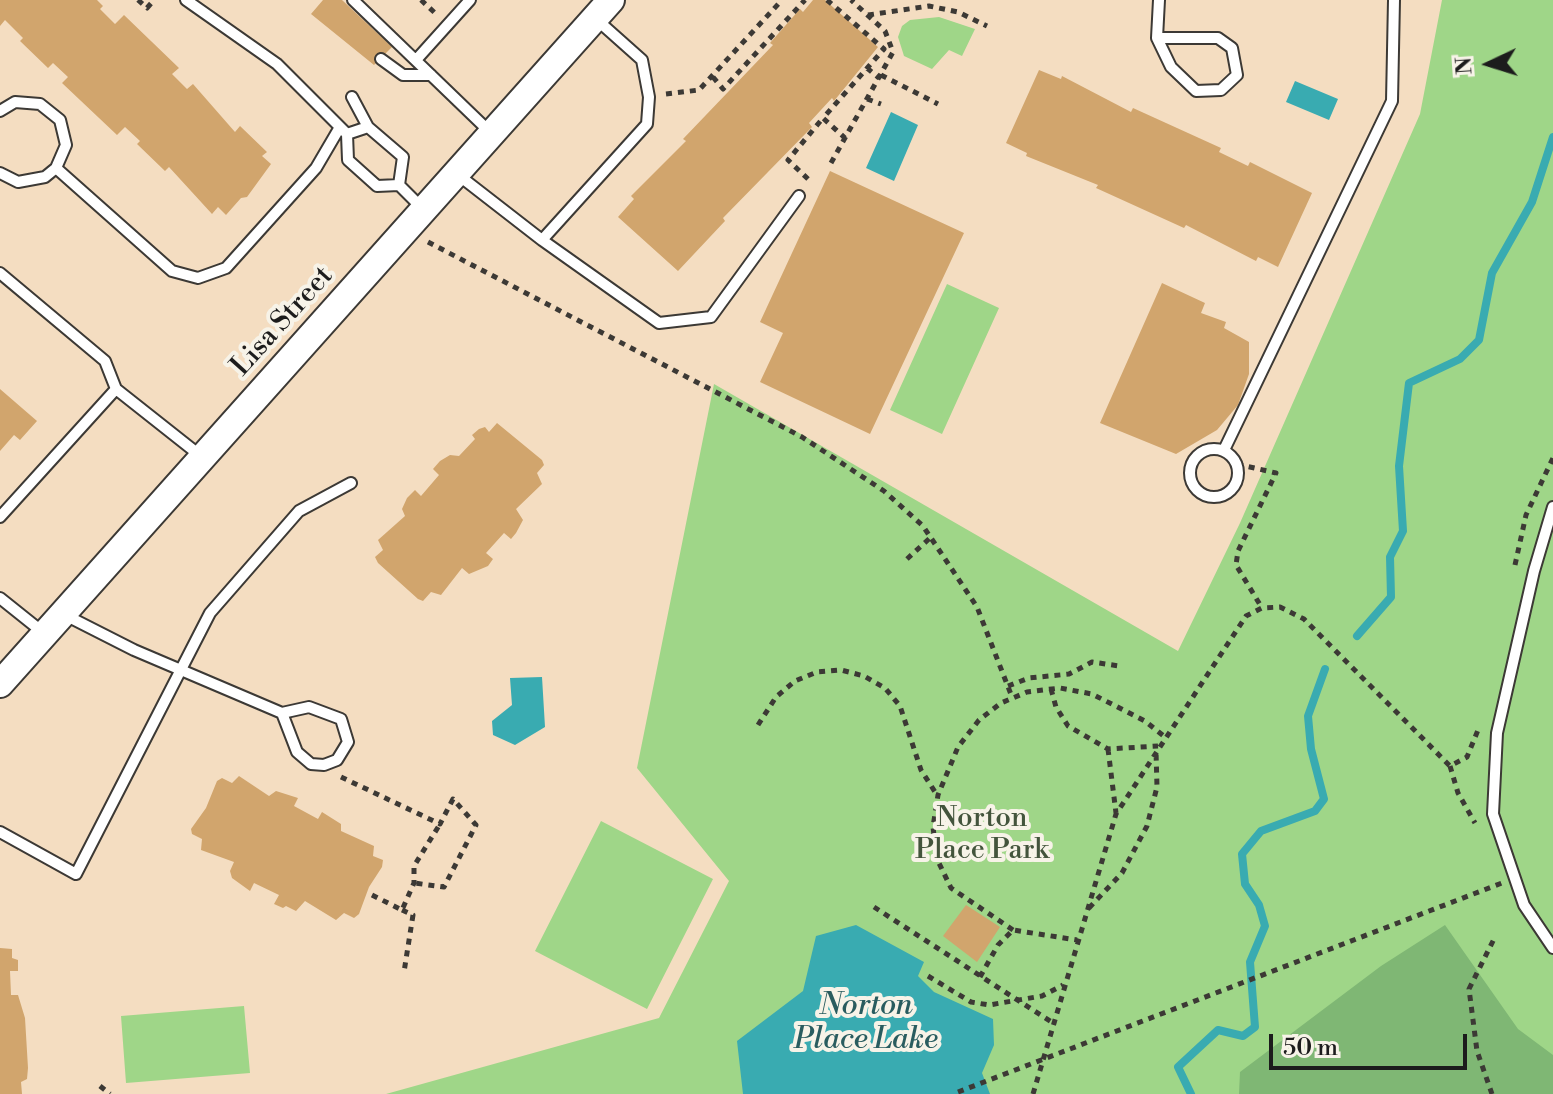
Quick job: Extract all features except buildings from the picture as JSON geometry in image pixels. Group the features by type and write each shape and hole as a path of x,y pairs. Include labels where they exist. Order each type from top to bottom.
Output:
{"street":[{"name":"Lisa Street","path":"0,684 603,9"}],"lane":[{"path":"186,0 277,64 344,130 348,160 377,186 399,185 425,211"},
{"path":"353,0 492,135"},
{"path":"416,60 470,0"},
{"path":"1157,38 1218,38 1232,48 1237,75 1221,90 1196,91 1171,67 1157,38 1159,0"},
{"path":"1224,450 1392,101 1394,0"},
{"path":"542,240 647,124 649,97 642,60 603,9"},
{"path":"381,59 403,75 431,75"},
{"path":"352,97 368,127 403,157 399,185"},
{"path":"0,111 15,102 28,101 51,111 60,120 66,145 56,168 32,182 18,182 0,173"},
{"path":"56,168 172,271 198,278 226,268 316,168 344,130 368,127"},
{"path":"457,174 542,240 659,323 711,317 799,196"},
{"path":"0,271 105,361 116,389 204,458"},
{"path":"0,517 116,389"},
{"path":"1205,450 1224,450 1237,464 1239,473 1231,491 1213,497 1196,490 1190,472 1192,463 1205,450"},
{"path":"0,832 76,874 210,613 299,511 351,483"},
{"path":"1553,507 1534,571 1497,733 1493,814 1524,905 1553,948"},
{"path":"0,598 54,624 181,668 282,713 309,707 341,719 348,742 337,760 324,765 311,764 297,752 282,713"}],"path":[{"path":"138,0 147,8 154,0"},
{"path":"649,97 699,90 782,0"},
{"path":"713,77 723,89 805,0"},
{"path":"812,183 788,160 884,49 827,0"},
{"path":"831,163 893,52 885,31 851,0"},
{"path":"852,22 865,13 929,6 958,12 987,26"},
{"path":"867,68 938,104"},
{"path":"867,99 881,104"},
{"path":"823,118 845,138"},
{"path":"406,233 479,267 802,437 884,491 923,526 977,607 1012,697"},
{"path":"1237,464 1276,473 1238,551 1236,565 1262,608"},
{"path":"907,559 931,537"},
{"path":"1033,1094 1116,814 1246,616 1262,608 1280,607 1304,619 1450,766 1458,793 1478,832"},
{"path":"1008,686 1029,678 1069,674 1092,662 1119,666"},
{"path":"758,725 776,697 795,681 817,672 841,670 864,676 885,688 900,706 921,770 938,795"},
{"path":"1077,940 1013,930 951,888 937,859 933,827 938,795 958,747 979,720 1012,697 1051,689 1092,694 1145,721 1165,737"},
{"path":"1051,689 1056,707 1068,726 1108,749 1158,748"},
{"path":"1450,766 1467,757 1479,727"},
{"path":"1086,912 1122,873 1147,826 1157,787 1158,748"},
{"path":"1108,749 1116,814"},
{"path":"341,777 440,824"},
{"path":"402,910 414,883 414,866 453,799 476,825 444,887 414,883"},
{"path":"1492,872 1497,885"},
{"path":"958,1092 1483,891"},
{"path":"372,895 413,915 404,972"},
{"path":"874,907 1053,1023"},
{"path":"980,977 998,945 1013,930"},
{"path":"1492,1094 1477,1051 1469,989 1495,937"},
{"path":"928,976 971,1002 989,1005 1042,996 1064,984"},
{"path":"100,1086 110,1094"}],"green space":[{"name":"Norton Place Park","path":"1442,0 1553,0 1553,1094 386,1094 659,1018 729,881 637,768 714,384 1178,651 1240,523 1420,114"},
{"path":"939,17 975,29 962,56 949,50 932,69 904,56 898,37 902,26 910,20"},
{"path":"947,284 999,308 942,434 890,410"},
{"path":"601,821 713,879 647,1009 535,951"},
{"path":"1445,925 1518,1029 1553,1055 1553,1094 1239,1094 1240,1072 1381,966"},
{"path":"244,1006 250,1073 126,1083 121,1016"}],"water":[{"path":"1295,81 1338,99 1329,120 1286,102"},
{"path":"891,112 918,125 894,181 866,168"},
{"path":"542,677 545,727 515,745 493,735 492,721 512,705 510,678"},
{"name":"Norton Place Lake","path":"856,925 924,962 918,976 934,992 993,1019 994,1045 982,1073 990,1094 743,1094 737,1041 803,991 816,936"}],"waterway":[{"path":"1357,636 1391,597 1390,557 1403,531 1399,466 1409,383 1460,359 1479,340 1492,273 1532,202 1553,137"},
{"path":"1191,1094 1178,1067 1218,1030 1243,1036 1255,1027 1250,962 1265,926 1259,905 1245,884 1242,854 1261,831 1315,811 1324,799 1311,749 1308,716 1325,669"}]}
